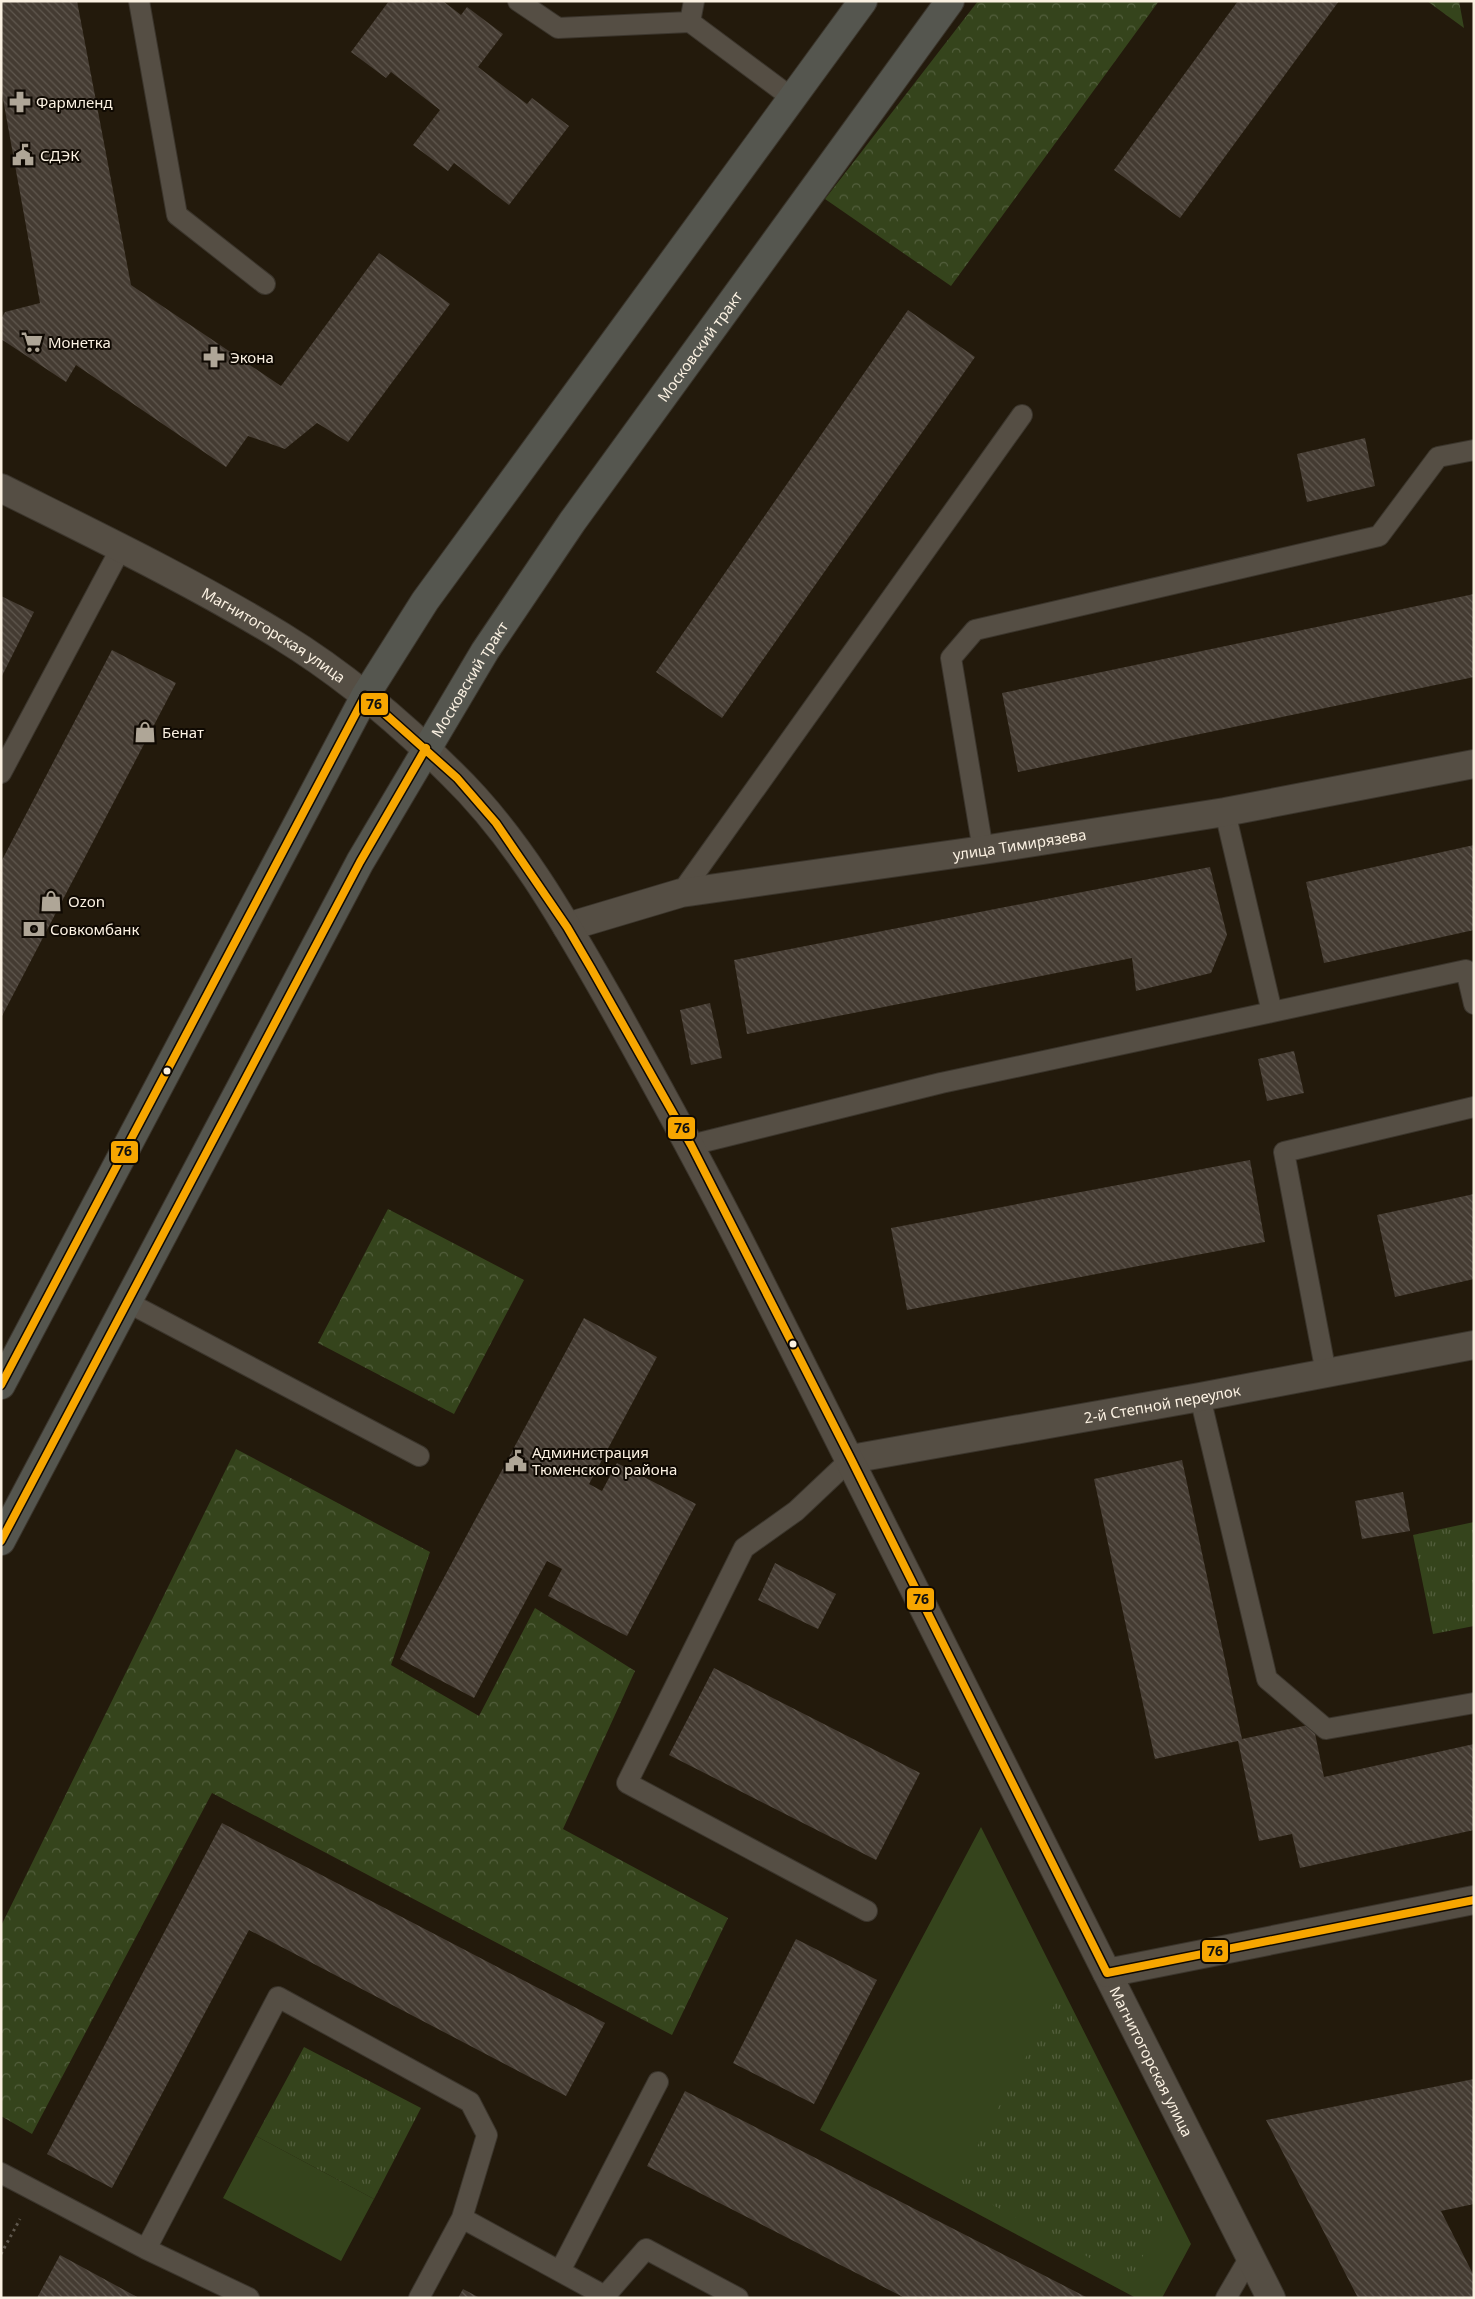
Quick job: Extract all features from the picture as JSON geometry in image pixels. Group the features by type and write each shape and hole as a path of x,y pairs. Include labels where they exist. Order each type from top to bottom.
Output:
{"main road":[{"path":"1,1386 365,696 426,601 863,1"},
{"name":"Московский тракт","path":"1,1540 360,862 485,651 572,522 950,1"}],"street":[{"name":"Магнитогорская улица","path":"1,488 206,593 282,637 365,696 426,748 457,778 496,823 567,927 691,1145 851,1459 1271,2298"},
{"name":"улица Тимирязева","path":"567,927 681,893 983,850 1226,812 1474,764"},
{"name":"2-й Степной переулок","path":"851,1459 1200,1397 1474,1345"},
{"path":"1107,1973 1474,1900"}],"lane":[{"path":"139,1 177,215 265,284"},
{"path":"518,1 558,28 690,22 792,98"},
{"path":"690,22 694,1"},
{"path":"681,893 1022,415"},
{"path":"983,850 951,658 974,630 1379,536 1438,457 1474,450"},
{"path":"3,764 121,548"},
{"path":"1226,812 1272,1012"},
{"path":"691,1145 941,1083 1466,970 1474,1004"},
{"path":"1326,1373 1284,1152 1474,1107"},
{"path":"128,1302 419,1456"},
{"path":"1200,1397 1267,1680 1326,1729 1474,1703"},
{"path":"851,1459 796,1511 744,1548 627,1783 867,1911"},
{"path":"146,2249 278,1997 470,2102 487,2135 462,2218 419,2298"},
{"path":"560,2271 658,2082"},
{"path":"1,2173 146,2249 249,2298"},
{"path":"462,2218 604,2297 646,2249 738,2298"},
{"path":"1226,2298 1250,2257"}],"green space":[{"path":"978,1 1159,1 951,286 825,199"},
{"path":"1427,1 1459,1 1464,28"},
{"path":"388,1209 524,1280 454,1414 318,1343"},
{"path":"236,1449 430,1552 391,1665 479,1716 535,1608 635,1671 563,1829 728,1918 672,2035 212,1793 32,2134 1,2116 1,1926"},
{"path":"1474,1522 1474,1626 1433,1634 1413,1535"},
{"path":"981,1827 1191,2244 1162,2298 1136,2298 820,2130"},
{"path":"1061,1993 1167,2211 1130,2280 956,2185"},
{"path":"304,2047 421,2108 374,2199 256,2136"},
{"path":"256,2136 374,2199 341,2261 223,2198"}],"building":[{"path":"1,1 77,1 131,285 281,386 379,253 450,304 348,442 317,423 285,449 248,436 226,467 76,365 66,382 1,339 1,319 5,312 40,303 1,88"},
{"path":"389,1 443,1 461,15 467,7 503,34 478,67 527,104 532,98 569,126 509,205 454,163 448,171 413,145 440,110 391,72 386,78 351,52"},
{"path":"1238,1 1339,1 1180,218 1114,170"},
{"path":"908,310 975,357 722,718 656,672"},
{"path":"1365,438 1375,486 1307,502 1297,454"},
{"path":"1474,594 1474,677 1018,772 1002,693"},
{"path":"1,596 34,612 1,678"},
{"path":"112,650 176,683 1,1018 1,862"},
{"path":"1474,845 1474,930 1324,963 1306,882"},
{"path":"1210,867 1227,935 1211,973 1136,991 1132,958 747,1034 734,960"},
{"path":"710,1003 722,1058 691,1065 680,1010"},
{"path":"1294,1051 1304,1093 1267,1101 1258,1059"},
{"path":"1250,1160 1265,1242 907,1310 891,1228"},
{"path":"1474,1194 1474,1279 1395,1297 1377,1215"},
{"path":"584,1318 657,1357 589,1484 602,1491 617,1463 696,1504 627,1636 548,1596 562,1569 547,1561 474,1698 400,1659"},
{"path":"1182,1460 1242,1739 1313,1724 1324,1777 1474,1744 1474,1830 1300,1868 1292,1834 1259,1841 1238,1741 1155,1759 1094,1479"},
{"path":"1403,1492 1410,1531 1362,1539 1355,1501"},
{"path":"775,1563 836,1594 818,1629 758,1600"},
{"path":"714,1668 920,1773 876,1860 669,1755"},
{"path":"222,1823 605,2023 566,2096 249,1930 112,2188 47,2154"},
{"path":"796,1939 877,1980 814,2104 733,2063"},
{"path":"1474,2079 1474,2204 1441,2211 1474,2276 1474,2298 1358,2298 1266,2120"},
{"path":"685,2091 1088,2298 905,2298 647,2166"},
{"path":"60,2255 139,2298 37,2298"},
{"path":"463,2289 480,2298 458,2298"}],"transit line":[{"name":"76","path":"1,1385 365,696 457,778 496,823 567,927 591,968 691,1145 851,1459 1107,1973 1474,1900"},
{"name":"76","path":"1,1541 360,862 426,748"}],"place":[{"name":"Фармленд","path":"20,102"},
{"name":"СДЭК","path":"23,155"},
{"name":"Монетка","path":"32,342"},
{"name":"Экона","path":"214,357"},
{"name":"Бенат","path":"145,732"},
{"name":"Ozon","path":"51,901"},
{"name":"Совкомбанк","path":"34,929"},
{"name":"Администрация Тюменского района","path":"516,1461"}]}
